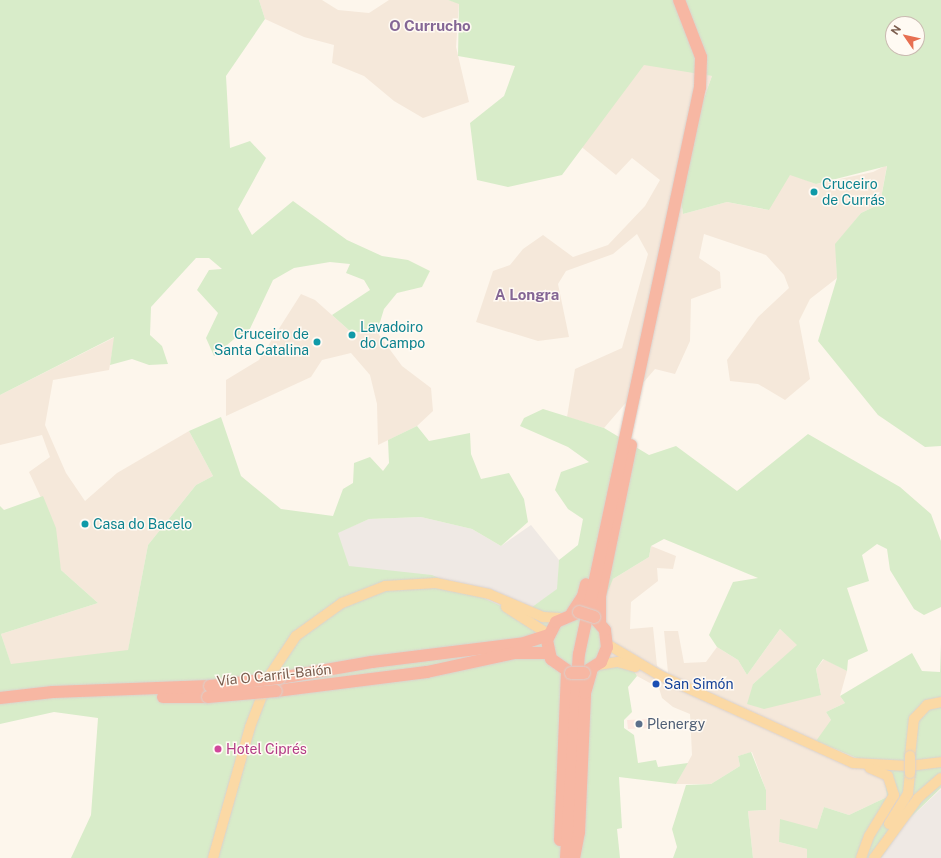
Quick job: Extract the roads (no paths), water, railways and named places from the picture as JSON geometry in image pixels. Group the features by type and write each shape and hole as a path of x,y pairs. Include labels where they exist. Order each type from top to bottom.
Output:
{"highway":[{"path":"566,858 579,654 655,308 702,72 697,41 679,0"},
{"path":"575,613 583,596 614,446 655,308"},
{"path":"574,858 580,832 585,693 591,669 607,644 597,620 600,596 635,422 645,350"},
{"path":"591,669 569,672 556,664 549,653 548,635 560,618 575,613 597,620"},
{"name":"Vía O Carril-Baión","path":"0,706 94,695 209,691 372,662 524,643 548,635"},
{"name":"Vía O Carril-Baión","path":"0,698 53,692 276,691 419,673 515,653 549,653"},
{"path":"559,858 569,672"}],"main road":[{"path":"213,858 259,703 270,675 296,636 342,602 362,592 410,582 460,588 489,594 543,617 560,618"},
{"path":"460,588 512,610 548,635"},
{"path":"607,644 659,675 853,763 888,776 894,795 869,836 861,858"},
{"path":"591,669 618,662 659,675"},
{"path":"869,858 908,793 914,719 919,711 939,704"},
{"path":"897,766 941,756"},
{"path":"853,763 897,766 941,762"},
{"path":"874,858 918,798 941,778"}],"place":[{"name":"Cruceiro de Currás","path":"814,192"},
{"name":"Lavadoiro do Campo","path":"352,335"},
{"name":"Cruceiro de Santa Catalina","path":"317,342"},
{"name":"Casa do Bacelo","path":"85,524"},
{"name":"San Simón","path":"656,684"},
{"name":"Plenergy","path":"639,724"},
{"name":"Hotel Ciprés","path":"218,749"}],"district":[{"name":"O Currucho","path":"430,26"},
{"name":"A Longra","path":"527,295"}]}
